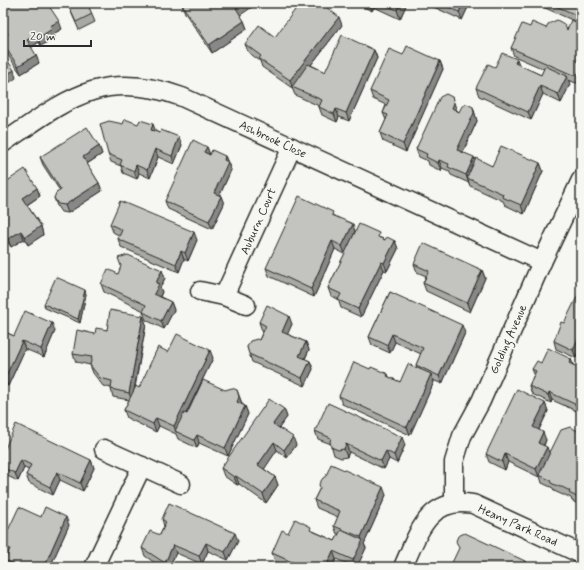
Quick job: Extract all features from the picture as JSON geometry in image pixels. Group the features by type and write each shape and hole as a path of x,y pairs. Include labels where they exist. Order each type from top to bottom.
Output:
{"street":[{"name":"Ashbrook Close","path":"3,143 61,104 75,97 104,87 137,86 167,91 542,262"},
{"name":"Auburn Court","path":"224,296 292,147"},
{"name":"Golding Avenue","path":"454,502 453,470 457,448 481,401 542,262 581,180"},
{"path":"200,291 224,296 246,305"},
{"path":"104,449 181,484"},
{"path":"94,567 142,466"},
{"path":"403,567 419,534 432,513 438,508 454,502"},
{"name":"Heany Park Road","path":"454,502 473,504 581,554"}],"building":[{"path":"3,3 47,3 59,21 50,26 52,29 38,38 36,34 27,40 36,55 18,66 3,44 3,38 8,34 3,26"},
{"path":"67,3 87,3 92,14 76,22"},
{"path":"185,3 243,3 236,8 244,21 209,45 182,5"},
{"path":"300,3 311,3 315,6 318,3 321,3 339,17 290,80 259,59 261,56 245,44 259,25 275,37"},
{"path":"381,3 400,3 397,10"},
{"path":"440,3 463,3 459,12"},
{"path":"549,3 581,3 581,17"},
{"path":"557,20 564,24 567,30 571,20 581,24 581,51 577,61 579,62 581,68 578,74 573,75 511,48 522,24 530,27 532,22 546,28 548,24"},
{"path":"342,35 374,50 346,113 336,109 334,114 319,107 322,100 292,87 308,64 325,72"},
{"path":"407,46 440,61 403,144 380,133 388,115 383,113 389,100 370,91 389,49 403,55"},
{"path":"502,53 517,59 515,63 541,75 545,66 567,76 558,94 540,86 528,112 476,88 488,64 495,67"},
{"path":"3,54 14,70 3,77"},
{"path":"446,94 452,97 454,103 452,108 459,112 462,106 467,104 473,107 474,113 457,150 474,157 466,175 448,167 449,164 439,160 438,163 426,157 427,154 416,149 440,97"},
{"path":"125,119 138,124 140,120 153,124 151,130 160,133 161,130 179,137 172,156 155,149 147,170 136,165 134,171 120,165 122,160 108,154 100,124 109,121 123,124"},
{"path":"87,127 99,146 83,157 99,183 65,205 58,204 54,198 56,193 61,190 40,157"},
{"path":"193,140 207,147 204,152 210,155 212,150 225,156 224,160 228,162 214,193 221,196 209,221 165,201"},
{"path":"501,146 540,163 521,205 502,197 503,194 467,178 476,158 492,166"},
{"path":"25,169 37,188 22,198 41,226 25,237 21,231 8,239 3,231 3,184"},
{"path":"299,196 333,212 332,215 353,224 342,246 332,241 311,289 266,268"},
{"path":"120,201 194,232 185,253 181,251 176,264 118,239 122,230 110,224"},
{"path":"359,224 379,233 378,237 385,240 387,237 395,241 384,263 381,262 358,309 338,300 341,294 328,288"},
{"path":"423,243 482,270 467,303 423,283 429,271 414,264"},
{"path":"128,255 162,270 156,283 159,284 154,294 171,302 161,321 143,312 146,305 101,284 108,269 118,274 121,266 118,258"},
{"path":"56,277 85,290 78,319 44,304"},
{"path":"390,292 462,325 439,376 416,365 423,348 392,334 387,345 369,337"},
{"path":"578,295 581,296 581,332 573,350 554,341 561,322 564,323"},
{"path":"267,305 289,316 282,332 306,342 299,356 310,361 302,378 249,354 247,347 250,341 257,339 259,340 266,326 259,322"},
{"path":"110,310 143,316 129,393 111,389 112,381 100,378 90,365 92,357 73,354 77,330 95,334 96,328 107,330"},
{"path":"25,311 52,323 41,349 22,341 5,378 3,377 3,331 14,336"},
{"path":"177,334 210,350 174,426 156,418 153,424 124,410 136,386 139,388 158,347 168,352"},
{"path":"548,348 571,359 569,363 581,369 581,407 549,392 548,395 529,386 536,371 532,369 537,361 541,363"},
{"path":"354,362 370,369 371,367 388,374 387,376 400,382 408,364 431,374 407,427 339,396"},
{"path":"203,380 225,390 232,388 237,390 239,397 237,402 245,406 225,448 197,435 194,440 175,431 184,413 187,414"},
{"path":"517,389 545,403 533,427 543,432 538,443 547,447 536,469 505,454 502,462 486,454"},
{"path":"269,399 284,409 273,424 293,437 284,450 274,442 258,465 275,477 263,494 221,468"},
{"path":"328,403 402,437 394,455 386,451 381,461 346,444 344,449 338,450 331,447 331,438 315,431"},
{"path":"16,424 91,460 80,483 57,472 50,487 26,475 31,465 21,460 15,473 3,468 3,453"},
{"path":"570,427 578,431 581,438 578,443 581,444 581,499 569,493 570,491 551,483 550,480 539,475 561,430"},
{"path":"331,464 383,487 361,537 334,526 340,511 314,500 320,488 319,484 326,476"},
{"path":"169,503 235,533 225,552 206,543 199,556 173,545 165,563 142,548 150,531 160,535 166,522 162,519"},
{"path":"19,507 41,517 45,507 66,517 44,567 20,567 5,560 10,549 3,546 3,541"},
{"path":"295,519 311,527 310,530 335,541 341,530 363,540 353,560 333,551 326,567 303,567 272,553 282,530 288,533"},
{"path":"465,533 525,561 522,567 450,567 459,548 456,541 458,536"},
{"path":"269,563 278,567 267,567"}]}
